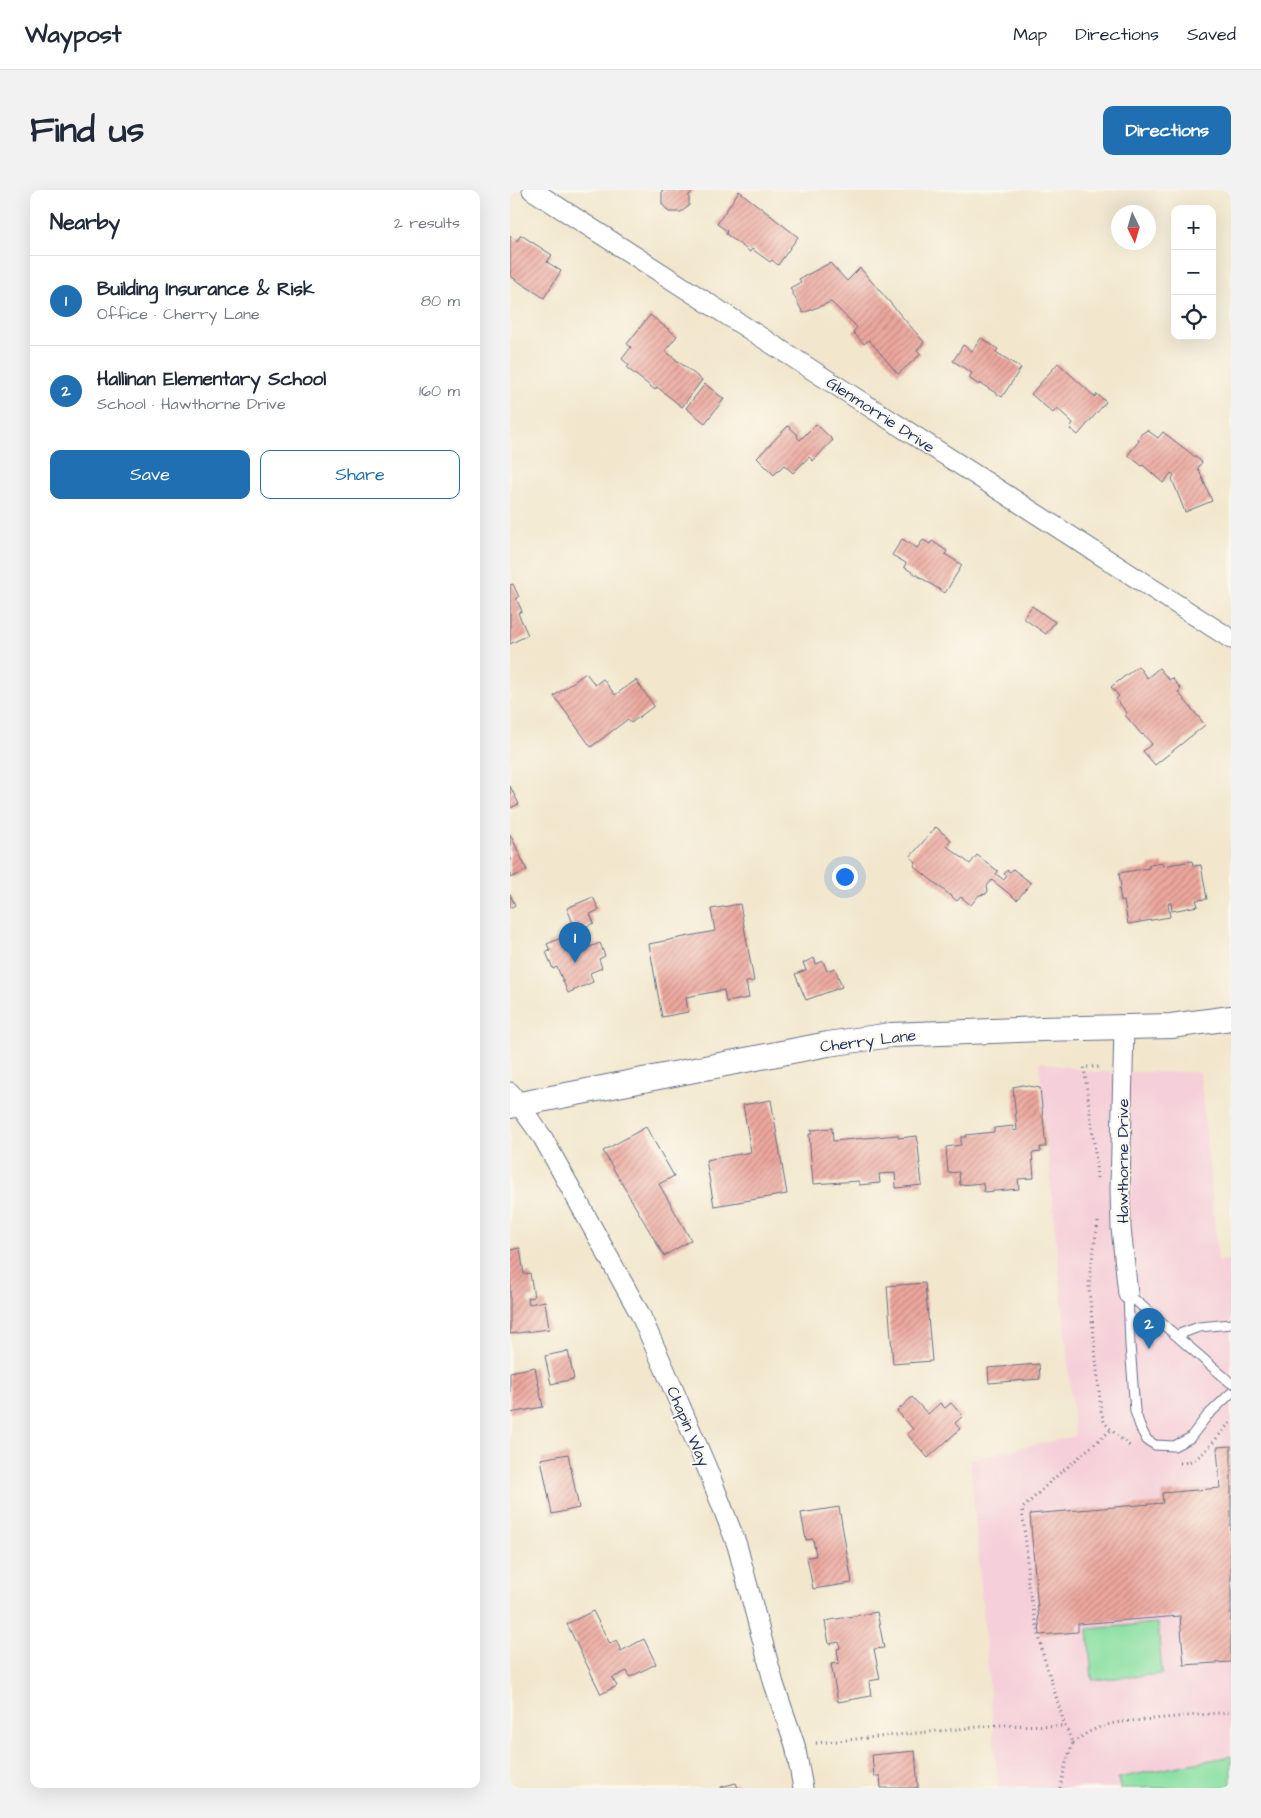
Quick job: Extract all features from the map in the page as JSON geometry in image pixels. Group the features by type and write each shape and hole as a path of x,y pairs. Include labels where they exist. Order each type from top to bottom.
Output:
{"street":[{"name":"Glenmorrie Drive","path":"532,190 1231,639"},
{"name":"Cherry Lane","path":"513,1101 828,1044 891,1035 1041,1028 1171,1026 1231,1018"},
{"name":"Hawthorne Drive","path":"1124,1028 1120,1188 1121,1228 1128,1294"},
{"name":"Chapin Way","path":"513,1101 543,1138 640,1314 709,1473 737,1545 774,1684 795,1745 803,1788"}],"lane":[{"path":"1128,1294 1231,1383"},
{"path":"1128,1294 1136,1412 1141,1429 1147,1440 1155,1445 1174,1446 1190,1438 1207,1416 1231,1393"},
{"path":"1177,1335 1199,1327 1231,1324"}],"path":[{"path":"1097,1186 1095,1151 1084,1068 1107,1067"},
{"path":"1098,1221 1088,1289 1101,1410 1104,1422 1132,1448"},
{"path":"1177,1462 1184,1463 1198,1457 1231,1422"},
{"path":"1073,1743 1065,1726 1043,1654 1028,1585 1022,1509 1052,1480 1111,1430"},
{"path":"1060,1788 1073,1743 1087,1732 1120,1722 1231,1712"},
{"path":"795,1745 999,1725 1065,1726"}],"shaded area":[{"path":"1039,1062 1094,1072 1200,1072 1218,1261 1231,1260 1231,1788 998,1788 970,1459 1075,1436"}],"green space":[{"path":"1158,1623 1162,1674 1092,1680 1088,1629"},
{"path":"1231,1756 1231,1788 1120,1788 1118,1778"}],"building":[{"path":"662,190 695,190 689,195 689,206 681,212 669,212 662,204"},
{"path":"739,191 798,237 778,265 772,260 770,262 752,249 750,252 726,234 727,231 717,224"},
{"path":"521,235 552,255 547,262 561,271 544,298 510,276 510,236 517,241"},
{"path":"830,263 847,281 860,268 924,342 917,350 921,354 898,374 869,340 864,344 853,332 857,327 831,302 803,313 790,288 801,282 799,279"},
{"path":"650,315 677,336 665,351 702,380 682,407 657,387 655,390 627,368 629,365 622,359 631,347 627,344"},
{"path":"981,338 998,349 996,352 1021,368 1002,397 969,378 972,373 953,361 963,345 972,351"},
{"path":"1058,363 1095,397 1097,394 1106,402 1078,435 1070,428 1073,423 1057,408 1053,413 1031,394"},
{"path":"705,384 724,399 705,423 686,408"},
{"path":"816,424 833,440 813,461 809,457 793,473 784,465 774,475 757,458 788,426 798,435 797,437 800,440"},
{"path":"1147,430 1158,438 1163,432 1202,462 1198,468 1212,501 1185,512 1172,479 1174,475 1171,473 1163,483 1143,465 1128,455 1139,441 1138,439 1141,434"},
{"path":"902,539 917,548 923,540 930,544 932,541 947,551 945,554 962,565 945,593 904,567 906,563 892,555"},
{"path":"513,584 519,597 516,598 522,611 518,613 528,635 510,644 510,585"},
{"path":"1032,606 1055,622 1046,634 1023,618"},
{"path":"1138,666 1147,678 1159,668 1169,680 1172,678 1181,689 1178,692 1205,725 1155,765 1143,751 1152,744 1125,715 1127,713 1116,699 1119,696 1111,687"},
{"path":"586,673 595,685 603,679 615,695 636,680 654,706 631,723 628,719 591,747 554,696"},
{"path":"510,786 519,804 510,808"},
{"path":"936,827 951,840 947,846 970,864 977,855 998,871 996,874 1004,880 1007,876 1004,874 1007,870 1010,872 1013,869 1031,883 1017,900 992,880 987,886 988,891 986,894 979,895 971,905 961,897 957,901 914,866 916,862 910,857"},
{"path":"510,834 527,870 510,878"},
{"path":"1192,861 1193,866 1201,865 1207,899 1196,900 1198,906 1172,911 1171,903 1168,903 1170,917 1128,924 1124,901 1121,901 1119,873 1149,868 1149,865 1163,863 1163,866"},
{"path":"510,894 515,905 510,908"},
{"path":"593,897 599,910 590,914 594,923 576,931 567,908"},
{"path":"740,904 754,981 746,982 749,998 726,1002 724,990 686,997 688,1012 662,1017 649,944 715,931 711,909"},
{"path":"573,933 580,948 586,946 587,948 600,943 605,956 599,959 602,968 590,973 593,982 568,993 557,967 553,969 546,952 550,951 547,944"},
{"path":"814,958 816,964 823,961 827,971 835,968 842,987 806,1000 795,974 806,970 803,963"},
{"path":"1023,1085 1040,1088 1046,1147 1040,1147 1041,1152 1032,1153 1034,1178 1018,1179 1019,1189 984,1192 983,1183 960,1185 959,1172 948,1173 946,1147 961,1145 961,1137 966,1137 966,1135 994,1132 994,1128 1013,1126 1013,1131 1017,1130 1013,1087"},
{"path":"771,1100 787,1194 714,1206 706,1160 751,1152 743,1105"},
{"path":"646,1127 674,1176 659,1184 691,1240 664,1256 603,1151"},
{"path":"832,1128 833,1141 898,1135 898,1138 917,1136 922,1185 896,1188 895,1173 879,1174 880,1183 859,1185 859,1181 813,1184 809,1134 812,1134 811,1130"},
{"path":"520,1248 524,1274 530,1273 534,1297 528,1298 529,1304 545,1301 549,1329 510,1334 510,1250"},
{"path":"925,1283 932,1361 893,1364 887,1286"},
{"path":"568,1351 574,1379 551,1384 545,1356"},
{"path":"1039,1364 1040,1379 989,1383 988,1368"},
{"path":"535,1367 543,1407 510,1413 510,1372"},
{"path":"912,1397 928,1414 940,1403 945,1408 951,1403 963,1416 955,1423 960,1429 928,1458 907,1434 913,1429 897,1411"},
{"path":"1231,1446 1231,1662 1184,1665 1180,1616 1078,1624 1078,1632 1040,1635 1030,1514 1163,1503 1162,1493 1220,1488 1217,1447"},
{"path":"568,1454 579,1508 552,1514 541,1459"},
{"path":"839,1507 852,1583 813,1589 807,1557 816,1556 813,1539 806,1540 801,1513"},
{"path":"593,1611 610,1644 616,1640 621,1651 644,1639 656,1664 630,1677 627,1671 612,1678 617,1686 601,1694 567,1624"},
{"path":"877,1612 884,1648 874,1649 880,1679 869,1681 871,1696 838,1702 831,1664 839,1663 837,1649 840,1648 839,1642 829,1644 825,1621"},
{"path":"915,1751 918,1788 881,1788 880,1776 874,1776 872,1755"},
{"path":"736,1783 738,1788 721,1788 721,1787"}],"place":[{"name":"Building Insurance & Risk","path":"575,963"},
{"name":"Hallinan Elementary School","path":"1149,1349"}]}
